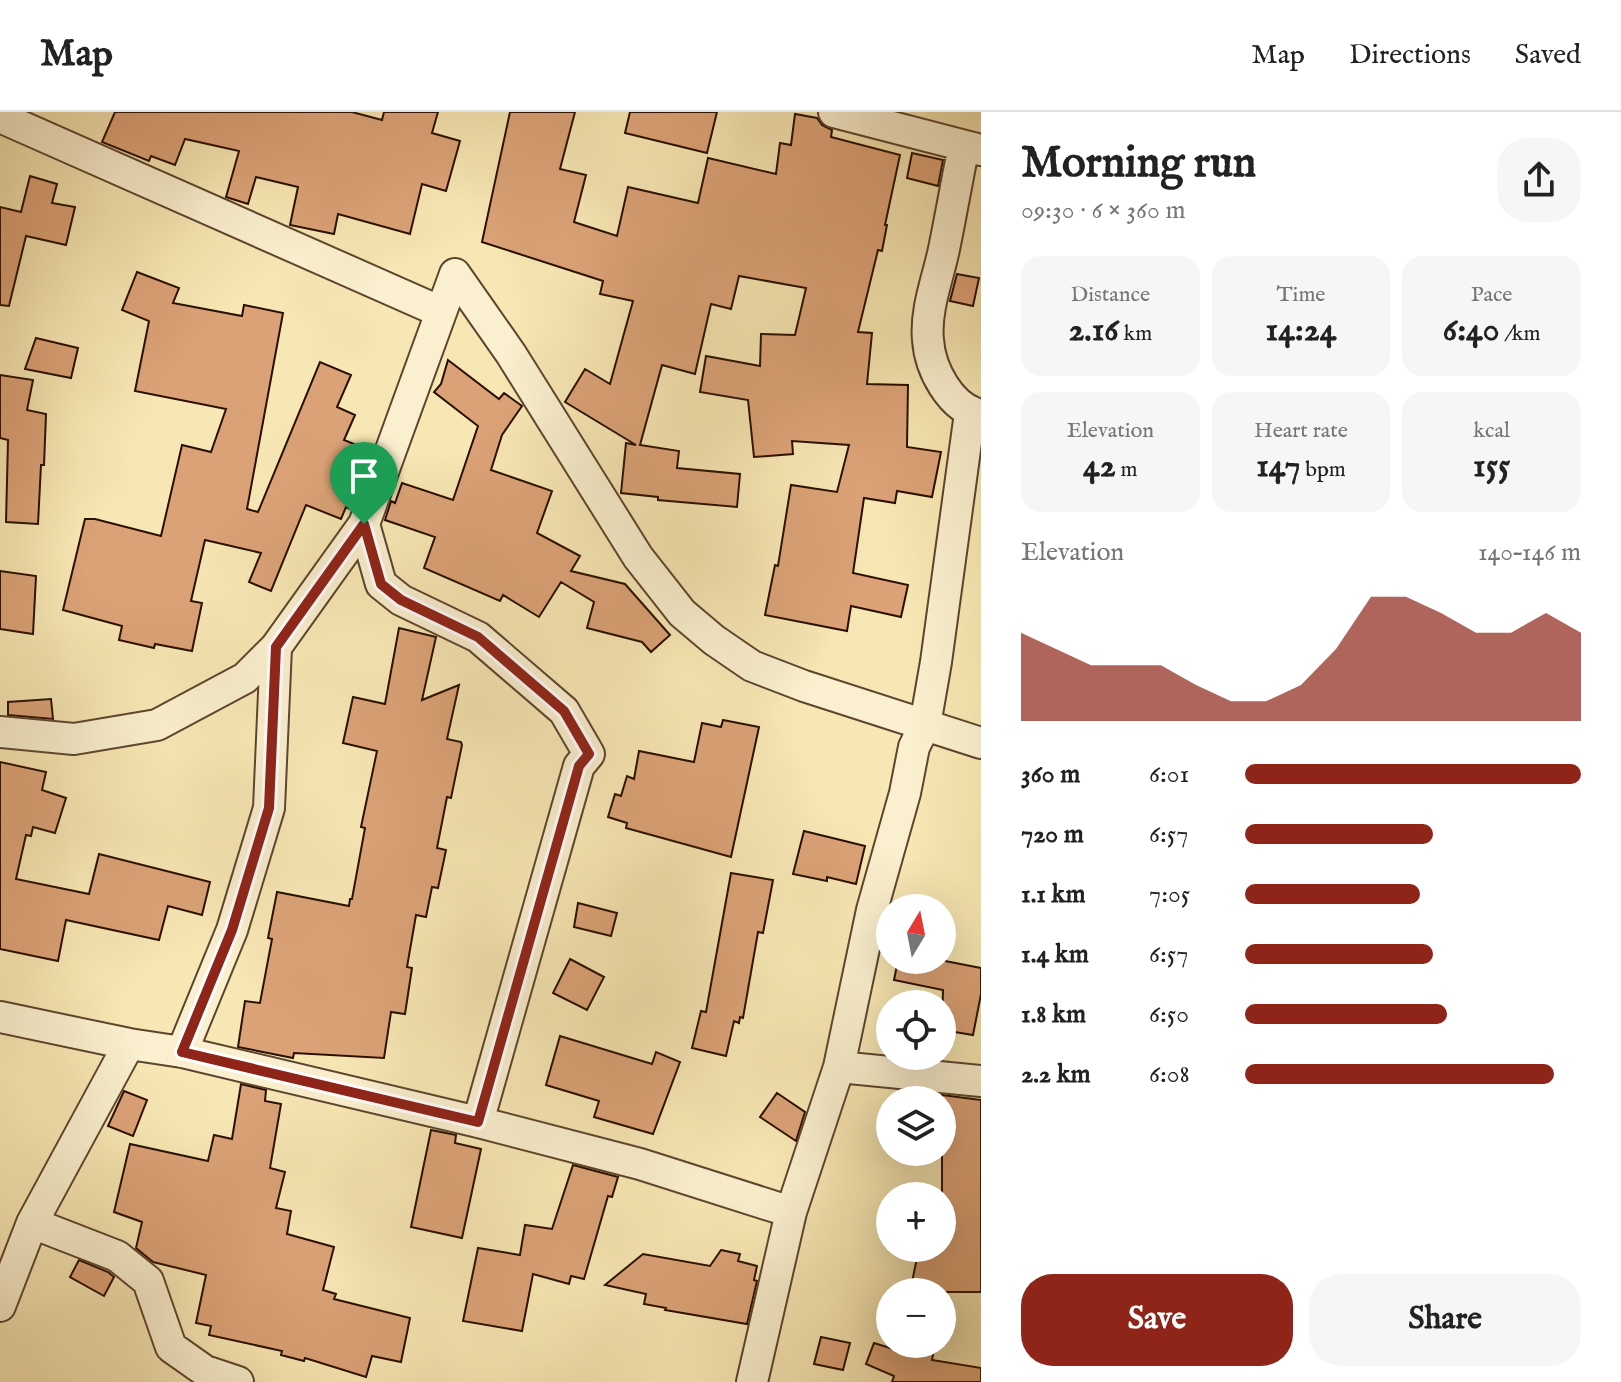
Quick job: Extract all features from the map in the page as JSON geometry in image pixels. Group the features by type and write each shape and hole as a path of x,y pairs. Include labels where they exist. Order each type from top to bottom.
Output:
{"street":[{"path":"752,1382 791,1212 839,1067 872,910 919,736 936,662 976,414 934,371 927,338 955,137 834,112"},
{"path":"1,116 441,312"},
{"path":"0,732 74,739 157,725 245,678 276,647 364,524 455,274 511,354 638,557 692,622 752,666 919,736 981,743"},
{"path":"364,524 381,584 401,600 478,637 564,711 589,754 579,766 478,1122"},
{"path":"182,1052 232,930 269,808 276,647"},
{"path":"0,1017 182,1052 478,1122 640,1164 791,1212"},
{"path":"0,1306 32,1223 129,1044"},
{"path":"839,1067 981,1081"},
{"path":"32,1223 117,1256 148,1281 171,1347 205,1371 238,1382"}],"building":[{"path":"115,112 352,112 382,120 384,112 438,112 432,133 460,141 446,191 422,184 410,234 338,214 334,234 290,225 298,187 256,177 248,204 226,197 239,151 185,139 175,165 151,156 149,161 102,142"},
{"path":"510,112 575,112 560,169 586,175 574,222 617,236 628,187 698,203 708,158 776,174 780,143 791,145 795,114 817,118 832,130 831,137 900,155 882,251 878,250 858,332 872,333 867,384 908,385 907,447 941,452 932,497 897,491 895,503 864,498 853,573 908,585 901,617 851,606 847,631 765,615 775,565 778,566 791,485 837,492 849,445 792,441 793,454 754,457 748,400 700,392 706,356 760,366 761,334 795,335 806,288 739,276 731,309 711,304 695,374 662,365 640,445 679,451 677,468 740,474 737,507 658,500 658,497 621,493 626,443 636,445 565,402 585,369 610,384 633,301 600,294 603,281 482,242"},
{"path":"630,112 717,112 707,153 625,133"},
{"path":"912,153 943,160 938,186 907,178"},
{"path":"30,176 57,184 52,203 75,207 66,245 26,236 9,306 0,305 0,207 21,212"},
{"path":"137,272 179,288 173,303 242,316 244,305 283,313 247,509 258,512 320,362 351,375 337,407 355,415 344,440 364,448 349,482 359,486 350,509 346,507 341,519 306,505 271,591 249,582 261,553 205,540 191,601 202,603 192,651 155,644 154,648 119,640 122,626 63,610 85,519 161,536 182,445 211,452 226,409 135,391 149,321 122,310"},
{"path":"957,274 979,278 973,306 950,301"},
{"path":"36,338 78,348 71,378 25,369"},
{"path":"448,360 499,399 504,393 522,406 502,435 491,470 552,491 537,533 580,556 571,571 625,584 670,635 651,652 642,642 587,628 594,602 561,582 539,617 503,595 500,601 424,568 435,537 385,520 391,501 395,503 402,483 453,500 478,426 434,392 441,384"},
{"path":"0,375 33,380 27,410 46,414 38,524 6,522 8,440 0,438"},
{"path":"0,571 36,576 33,634 0,629"},
{"path":"399,628 436,637 422,700 459,685 447,739 461,742 462,745 437,848 446,850 438,888 432,887 426,917 416,915 407,967 412,968 405,1014 391,1012 384,1058 294,1053 293,1058 238,1047 245,1001 260,1003 277,892 349,906 352,899 365,828 361,827 377,751 343,743 353,697 385,704"},
{"path":"51,699 53,719 8,715 8,702"},
{"path":"723,720 759,727 731,857 626,828 627,823 608,817 615,794 621,796 627,776 634,779 639,751 694,762 702,723 721,727"},
{"path":"0,762 46,772 42,790 66,798 55,833 33,827 31,836 26,835 16,879 89,894 99,854 210,882 202,915 168,906 159,940 66,920 58,961 0,949"},
{"path":"804,831 865,846 856,884 793,874"},
{"path":"731,873 773,880 763,933 758,932 743,1018 740,1017 739,1023 734,1021 726,1056 692,1048 701,1011 706,1012"},
{"path":"578,903 617,913 611,936 574,927"},
{"path":"570,959 604,977 587,1010 553,993"},
{"path":"956,963 981,968 981,994 973,1035 956,1032 956,990 894,980 895,974 956,974"},
{"path":"560,1036 652,1064 656,1052 680,1062 653,1134 594,1117 599,1101 546,1085"},
{"path":"241,1084 266,1090 265,1101 281,1104 270,1168 285,1172 276,1208 291,1211 287,1234 334,1247 323,1290 336,1294 334,1299 410,1318 401,1362 372,1356 366,1377 305,1358 304,1361 281,1355 282,1351 209,1335 211,1326 196,1323 206,1275 153,1262 136,1248 142,1222 114,1212 130,1144 208,1161 214,1135 232,1139"},
{"path":"124,1091 147,1100 133,1136 108,1126"},
{"path":"777,1093 805,1112 796,1141 760,1117"},
{"path":"956,1097 981,1100 981,1292 956,1292 956,1278 913,1278 916,1262 956,1262 956,1182 942,1182 942,1166 956,1166"},
{"path":"431,1130 456,1135 455,1143 481,1149 462,1238 411,1227"},
{"path":"573,1165 618,1177 612,1197 608,1196 584,1279 571,1276 569,1284 533,1274 522,1331 463,1321 478,1248 520,1255 525,1225 552,1229"},
{"path":"721,1250 740,1254 738,1261 757,1266 754,1280 757,1281 747,1324 665,1310 644,1304 646,1294 605,1285 643,1254 710,1266"},
{"path":"79,1260 114,1277 104,1296 70,1277"},
{"path":"821,1337 850,1343 843,1370 814,1364"},
{"path":"874,1343 876,1358 932,1358 981,1368 981,1382 892,1382 894,1376 866,1364"}],"route":[{"path":"364,524 381,584 401,600 478,637 564,711 589,754 579,766 478,1122 182,1052 232,930 269,808 276,647 364,524"}]}
